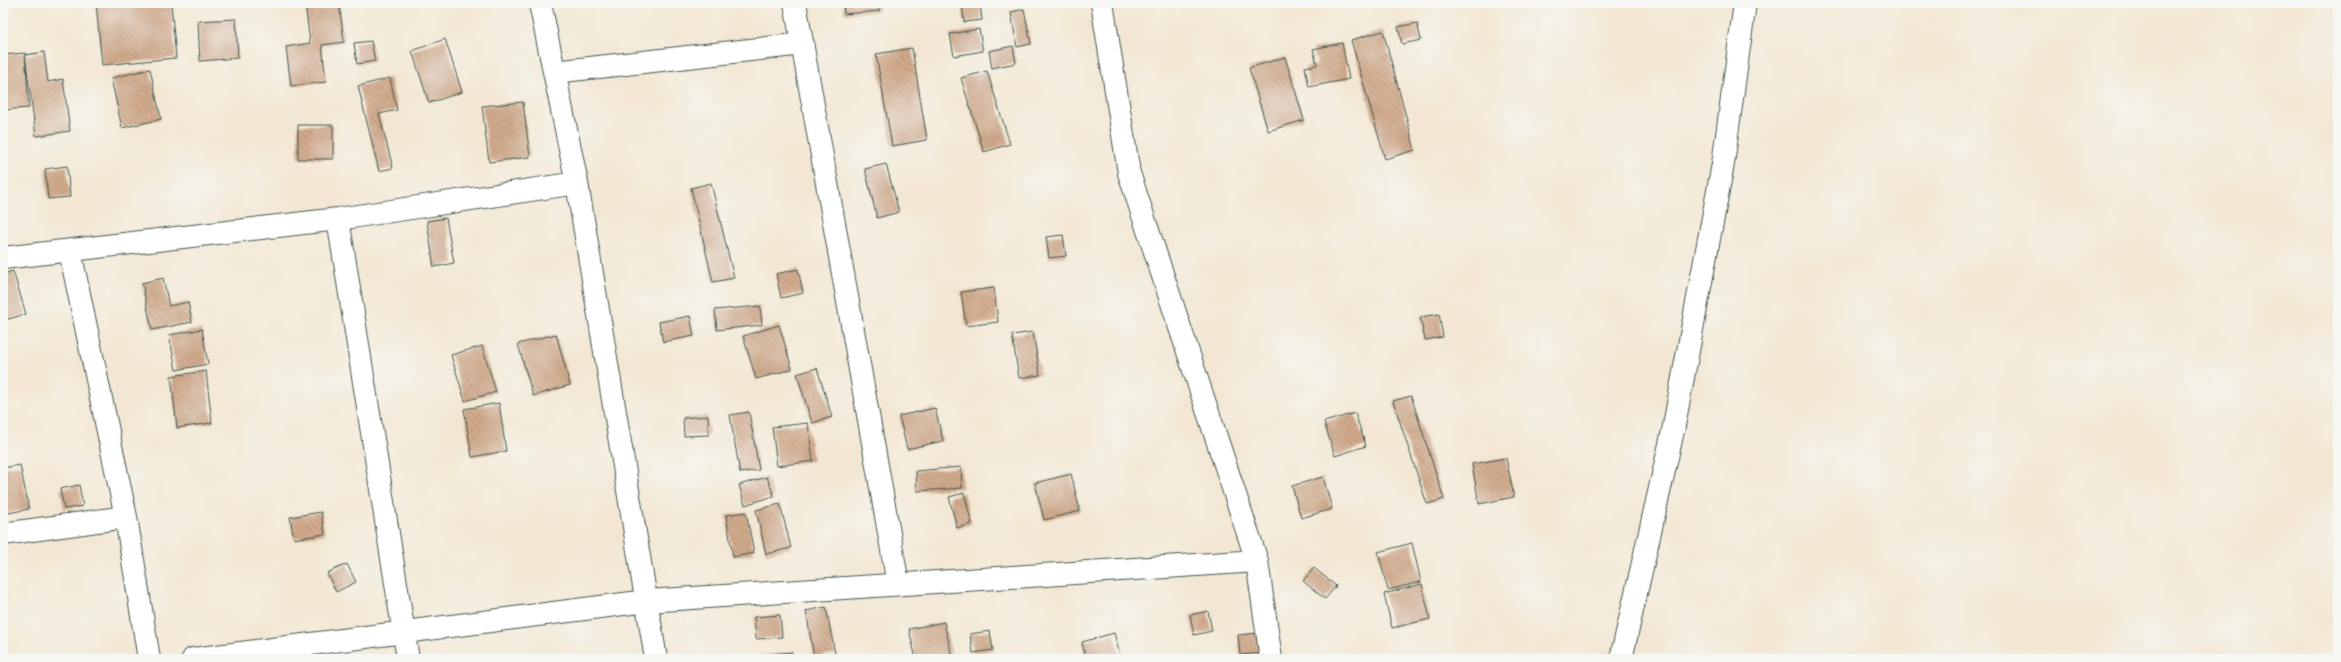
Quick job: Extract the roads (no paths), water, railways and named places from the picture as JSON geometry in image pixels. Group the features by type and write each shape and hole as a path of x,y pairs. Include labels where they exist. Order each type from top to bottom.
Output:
{"street":[{"path":"540,3 577,183 656,659"},
{"path":"795,3 898,584"},
{"path":"1102,3 1129,173 1257,561 1271,659"},
{"path":"1622,659 1673,431 1723,164 1746,3"},
{"path":"554,72 803,44"},
{"path":"3,258 338,219 577,183"},
{"path":"338,219 408,659"},
{"path":"70,251 126,517 150,659"},
{"path":"3,534 126,517"},
{"path":"193,659 647,601 1257,561"}]}
